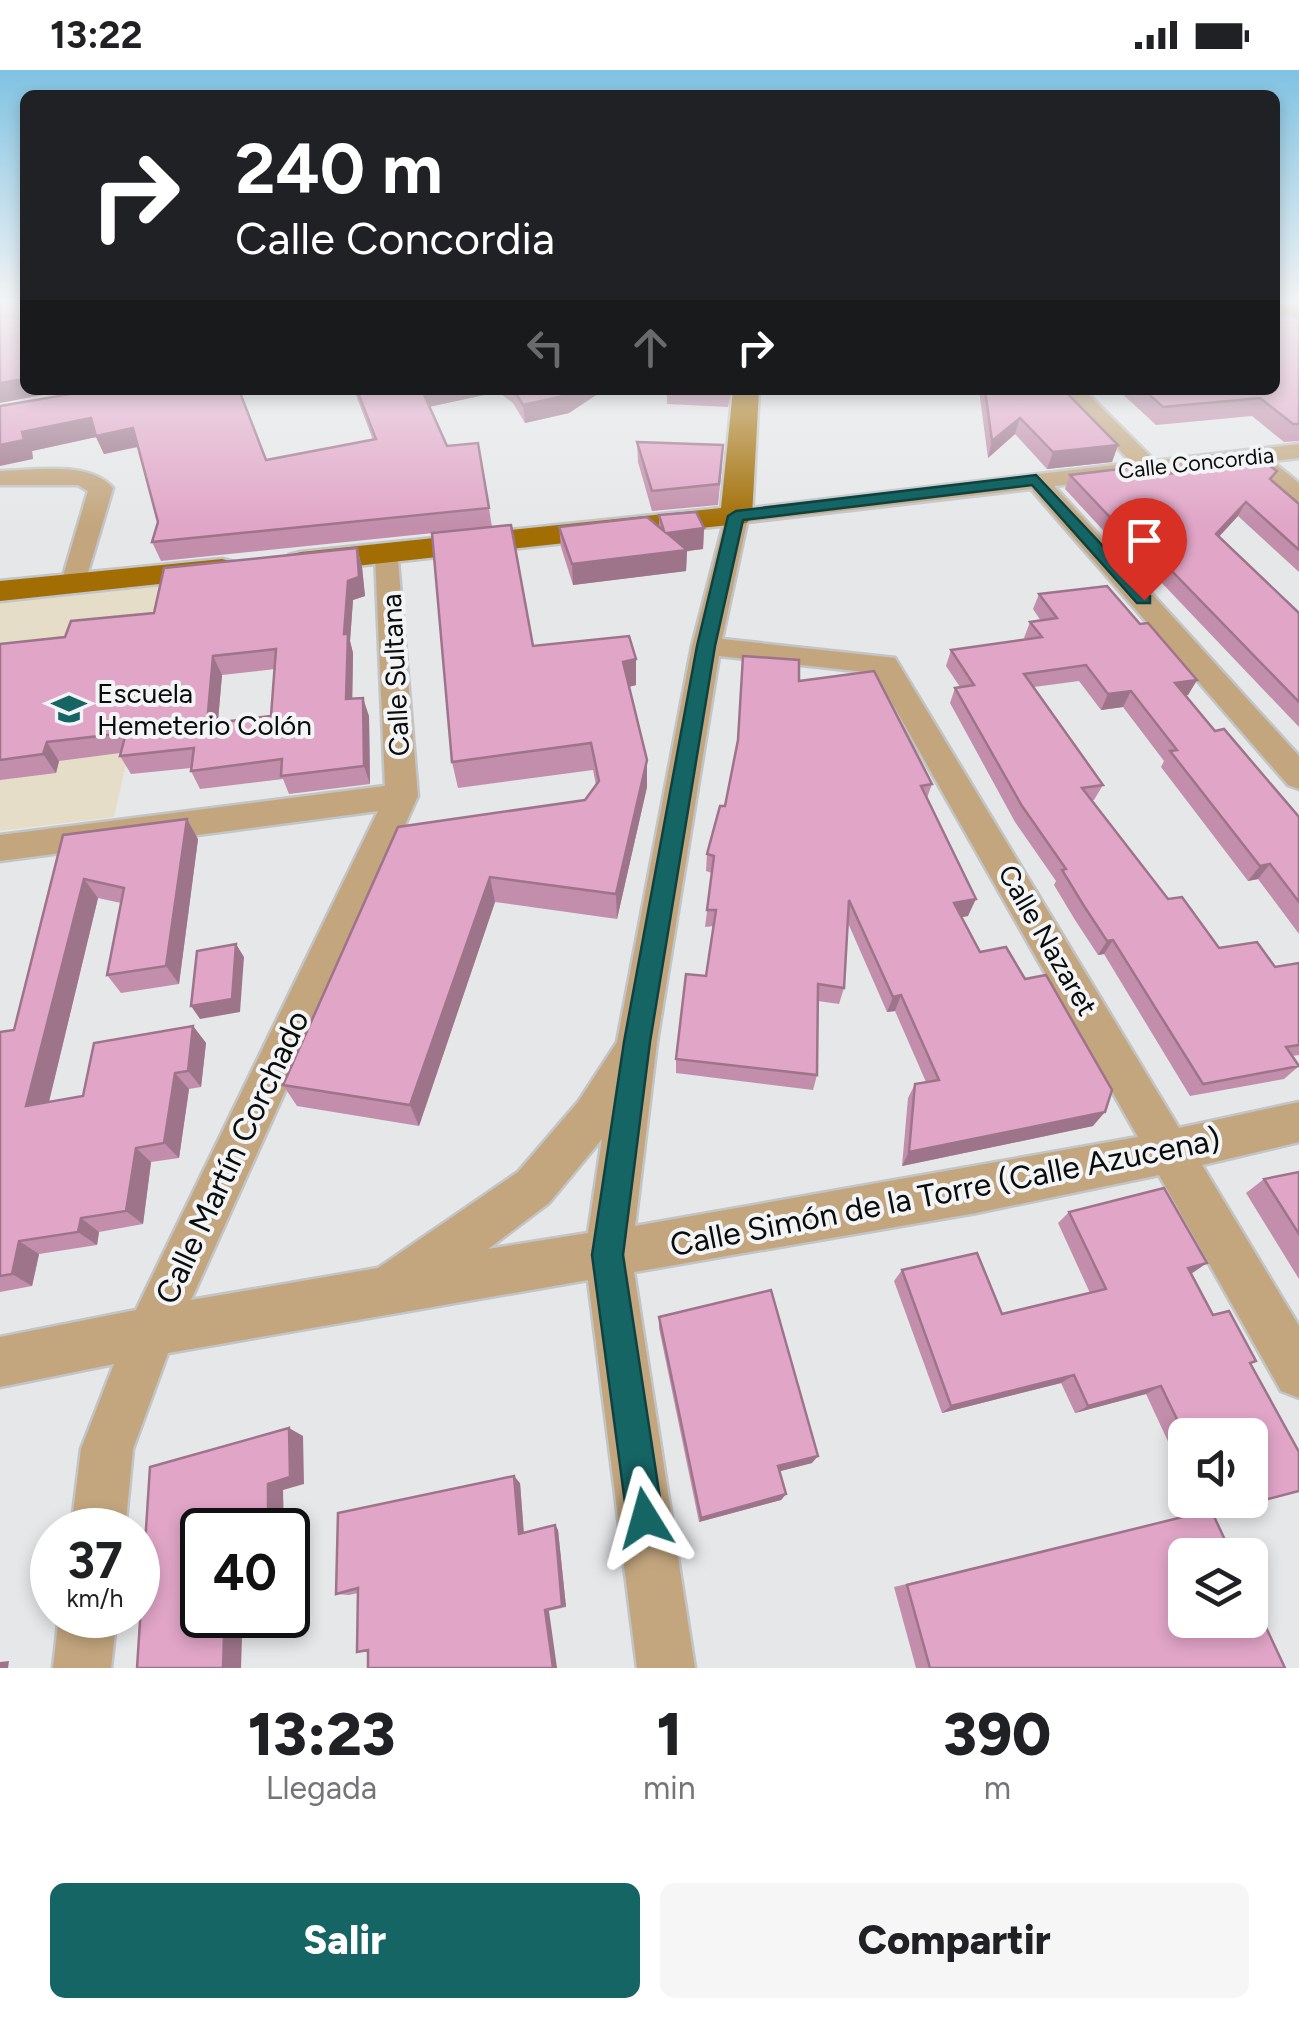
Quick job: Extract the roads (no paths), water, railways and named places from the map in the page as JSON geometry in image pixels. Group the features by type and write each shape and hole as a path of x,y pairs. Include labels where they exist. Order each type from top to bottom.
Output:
{"main road":[{"path":"0,591 736,516 746,395"}],"street":[{"path":"1077,395 1150,469"},
{"name":"Calle Concordia","path":"736,516 1299,451"},
{"path":"1252,457 1299,495"},
{"path":"0,478 83,478 101,488 74,583"},
{"path":"1036,480 1299,777"},
{"path":"666,1668 608,1255 637,1042 706,646 736,516"},
{"name":"Calle Sultana","path":"388,554 402,796"},
{"name":"Calle Nazaret","path":"706,646 885,664 1299,1374"},
{"path":"0,848 402,796"},
{"name":"Calle Martín Corchado","path":"100,1508 107,1449 152,1330 402,796"},
{"path":"383,1288 496,1216 550,1173 583,1133 637,1042"},
{"name":"Calle Simón de la Torre (Calle Azucena)","path":"0,1362 383,1288 608,1255 1172,1152 1299,1122"},
{"path":"82,1668 85,1638"}],"place":[{"name":"Escuela Hemeterio Colón","path":"69,709"}]}
